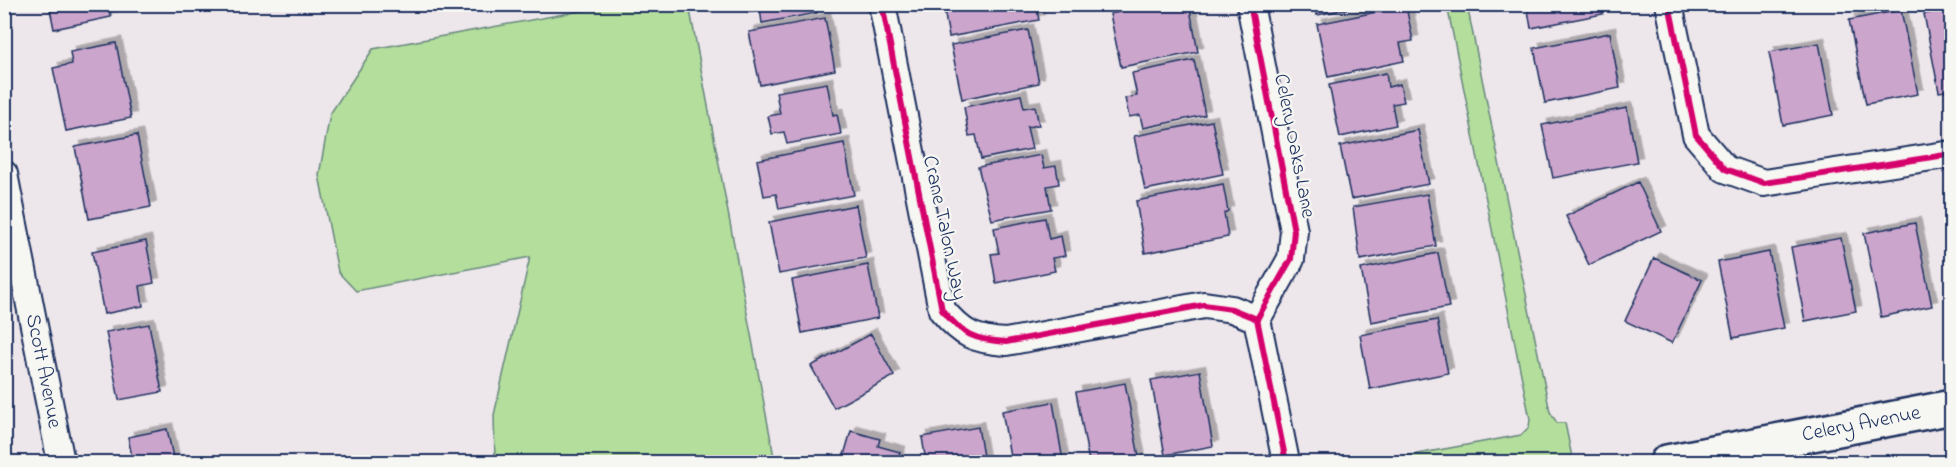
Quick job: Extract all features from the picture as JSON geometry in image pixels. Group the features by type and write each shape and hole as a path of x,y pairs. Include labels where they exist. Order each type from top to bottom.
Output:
{"main road":[{"name":"Celery Avenue","path":"1667,462 1952,407"}],"street":[{"name":"Crane Talon Way","path":"882,4 942,310 956,327 980,341 1006,342 1204,305 1232,309 1257,319"},
{"name":"Celery Oaks Lane","path":"1250,4 1294,231 1291,259 1257,319"},
{"path":"1669,4 1696,135 1725,169 1764,183 1952,154"},
{"name":"Scott Avenue","path":"4,174 61,462"},
{"path":"1257,319 1286,462"}],"green space":[{"path":"613,5 689,5 775,462 495,462 494,415 530,257 356,291 338,272 319,175 330,114 373,49"},
{"path":"1447,5 1467,5 1550,412 1557,423 1565,423 1573,462 1373,462 1521,435 1529,427 1530,419"}],"building":[{"path":"49,4 109,4 111,17 54,29"},
{"path":"746,4 816,4 817,13 762,23 760,9 748,12"},
{"path":"943,4 1036,4 1039,20 949,37"},
{"path":"1158,4 1189,4 1198,52 1121,67 1110,14"},
{"path":"1314,4 1370,4 1317,15"},
{"path":"1601,4 1603,14 1531,28 1527,5"},
{"path":"1406,6 1413,41 1400,43 1404,61 1328,77 1317,24"},
{"path":"1952,8 1952,90 1939,92 1924,14"},
{"path":"1901,10 1918,94 1866,104 1849,20"},
{"path":"825,18 835,70 760,85 749,32"},
{"path":"1028,30 1039,83 962,99 951,45"},
{"path":"1610,33 1620,88 1545,103 1534,48"},
{"path":"116,43 131,118 66,131 53,68 72,64 70,52"},
{"path":"1819,43 1833,115 1783,125 1769,52"},
{"path":"1194,60 1205,115 1143,128 1140,115 1129,117 1125,98 1137,96 1132,73"},
{"path":"1386,73 1388,87 1400,84 1404,102 1392,104 1396,125 1340,137 1329,85"},
{"path":"827,83 833,115 837,114 841,134 787,144 784,132 772,134 768,116 780,114 776,92"},
{"path":"1021,95 1024,108 1035,106 1039,125 1027,127 1032,149 981,159 976,135 969,136 964,107"},
{"path":"1627,108 1637,162 1553,178 1542,125"},
{"path":"1212,121 1223,174 1145,190 1134,136"},
{"path":"1418,130 1429,184 1351,199 1340,146"},
{"path":"137,135 151,207 89,219 75,147"},
{"path":"844,143 854,195 779,209 776,194 764,196 757,160"},
{"path":"1041,155 1044,168 1056,166 1059,184 1047,186 1051,209 992,220 978,167"},
{"path":"1638,182 1661,231 1589,265 1566,216"},
{"path":"1223,184 1228,211 1224,213 1228,237 1145,253 1136,201"},
{"path":"1427,194 1436,246 1360,260 1353,207"},
{"path":"856,205 866,258 779,274 769,222"},
{"path":"1045,218 1049,239 1061,236 1065,256 1052,258 1055,271 996,283 991,254 999,253 994,228"},
{"path":"1915,223 1932,306 1881,317 1864,233"},
{"path":"1841,238 1856,311 1805,321 1791,247"},
{"path":"146,241 154,283 140,286 143,306 104,314 92,252"},
{"path":"1769,252 1784,328 1733,338 1718,262"},
{"path":"1438,253 1449,307 1371,322 1361,269"},
{"path":"1654,258 1702,280 1672,343 1625,321"},
{"path":"868,265 878,318 802,333 792,280"},
{"path":"1437,320 1448,373 1370,389 1360,335"},
{"path":"149,324 162,392 119,400 106,332"},
{"path":"871,334 894,376 834,408 811,366"},
{"path":"1200,371 1213,446 1165,455 1151,380"},
{"path":"1125,383 1140,462 1089,462 1076,392"},
{"path":"1053,402 1063,461 1011,462 1002,411"},
{"path":"978,427 984,462 926,462 922,437"},
{"path":"167,429 174,462 133,462 128,437"},
{"path":"851,431 880,439 878,446 900,452 897,462 842,462"}],"cycle path":[{"path":"882,4 942,310 963,331 977,338 1006,342 1204,305 1232,309 1257,319"},
{"path":"1250,4 1294,231 1291,259 1257,319 1286,462"},
{"path":"1669,4 1696,135 1725,169 1764,183 1952,154"}]}
